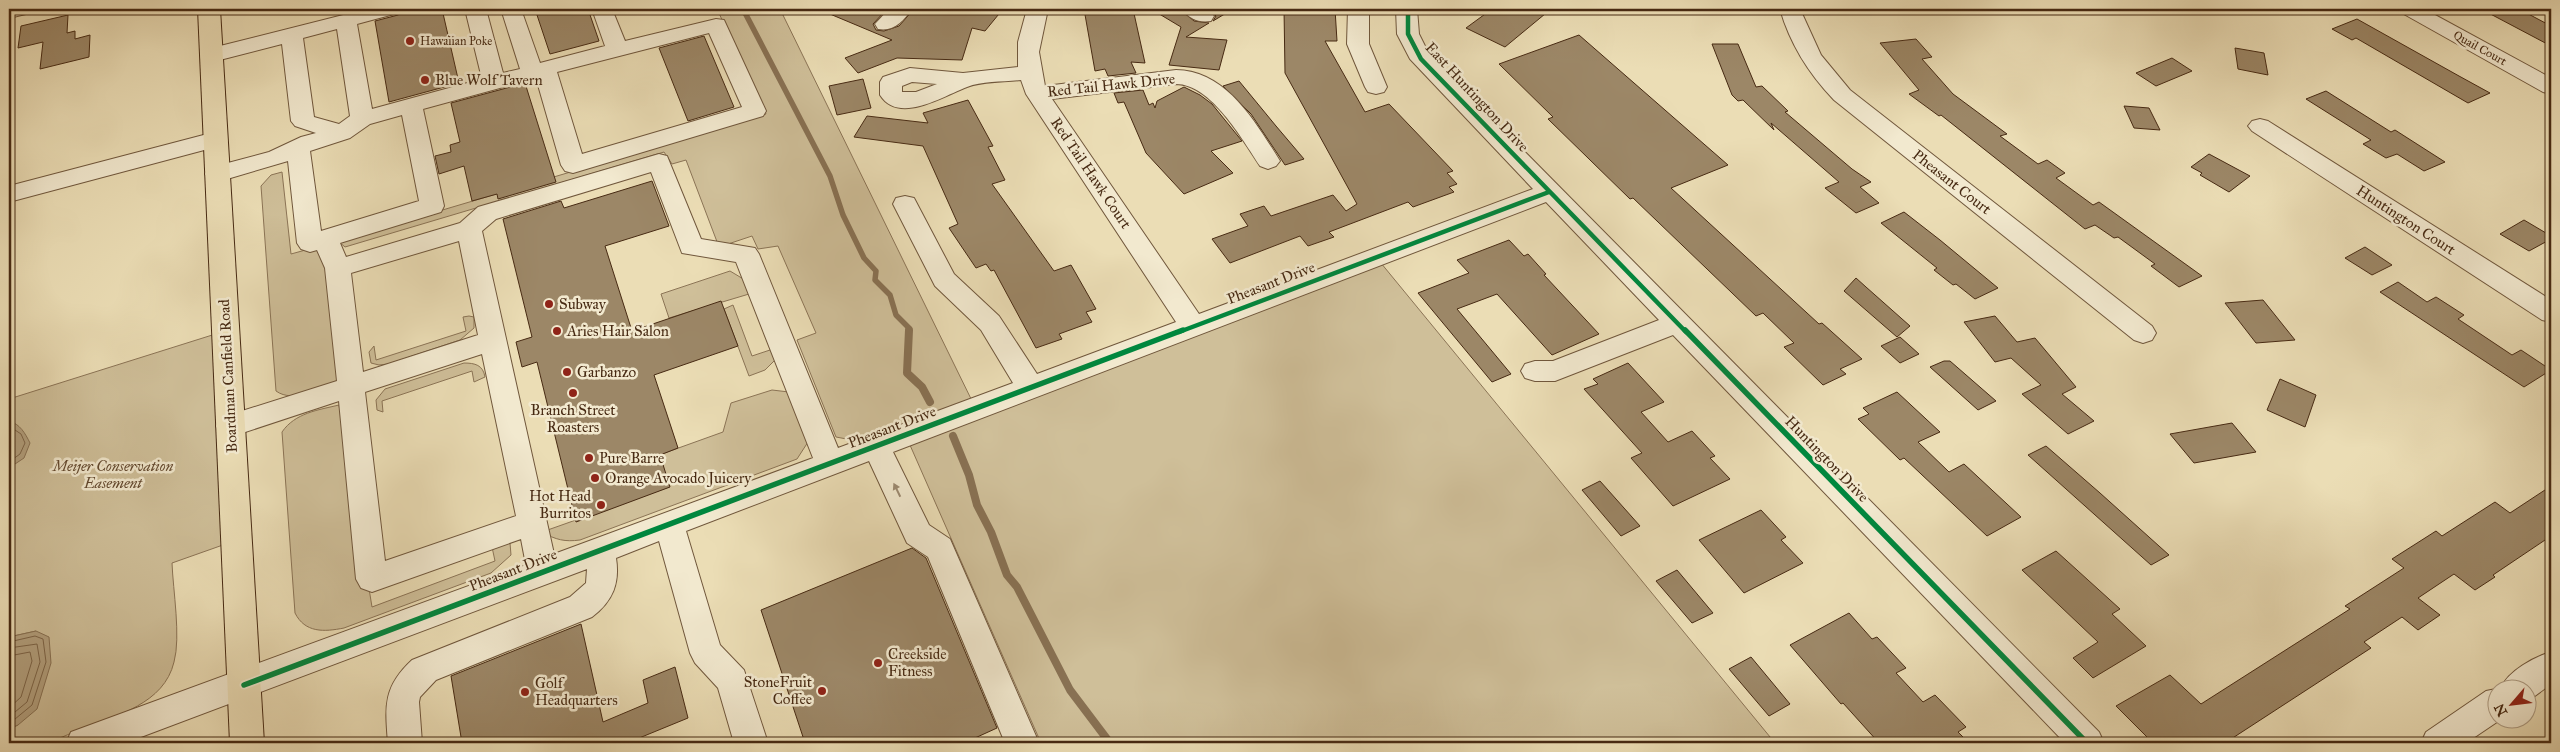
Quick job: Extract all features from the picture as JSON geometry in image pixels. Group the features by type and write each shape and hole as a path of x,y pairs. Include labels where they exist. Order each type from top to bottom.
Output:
{"main road":[{"name":"Boardman Canfield Road","path":"209,9 247,743"}],"street":[{"path":"9,12 23,9"},
{"path":"211,47 295,20 391,9"},
{"path":"475,9 494,82"},
{"path":"217,174 277,157 298,147 342,133 362,119 494,82 538,71 617,49 716,25 755,111 573,165 538,71 511,9"},
{"path":"602,9 617,49"},
{"path":"886,24 902,9"},
{"path":"1033,83 1027,50 1038,9"},
{"path":"1358,9 1358,44 1376,87"},
{"name":"East Huntington Drive","path":"1407,9 1408,34 1421,59 1548,192"},
{"name":"Pheasant Court","path":"1790,9 1804,49 1814,64 1842,95 2143,333"},
{"name":"Quail Court","path":"2408,9 2551,87"},
{"path":"341,14 362,119"},
{"path":"295,20 304,121 342,133"},
{"name":"Red Tail Hawk Drive","path":"964,80 1033,83 1176,77 1196,79 1211,90 1243,122 1268,161"},
{"name":"Red Tail Hawk Court","path":"1033,83 1193,326"},
{"path":"298,147 310,243 432,206 411,105"},
{"name":"Huntington Court","path":"2260,126 2551,313"},
{"path":"9,194 215,140"},
{"path":"338,268 469,229 487,213 659,162 691,247 746,254 830,464"},
{"name":"Huntington Drive","path":"1548,192 2087,743"},
{"name":"Pheasant Drive","path":"83,743 244,685 1548,192"},
{"path":"905,204 944,280 990,323 1031,388"},
{"path":"469,229 543,572"},
{"path":"325,238 338,268 372,579 532,522"},
{"path":"1535,371 1555,370 1676,323"},
{"path":"230,426 493,340"},
{"path":"876,446 918,534 939,548 1022,743"},
{"path":"669,525 706,653 732,680 751,743"},
{"path":"405,743 401,702 408,685 424,670 581,607 594,598 600,591 604,577 599,551"},
{"path":"2531,680 2551,666"},
{"path":"2438,743 2488,709"}],"green space":[{"path":"717,9 780,9 976,409 1376,257 1775,743 1041,743 906,436 876,446 870,433 852,440 836,437 797,340 816,333 778,246 758,249 752,236 719,247 686,160 672,164 664,152 345,247 338,241 766,114"},
{"path":"282,172 291,254 320,246 331,263 339,380 307,393 291,396 283,395 276,391 261,186 271,175"},
{"path":"730,271 745,280 749,294 669,318 661,294"},
{"path":"733,305 752,356 773,349 777,358 765,370 749,376 724,309"},
{"path":"463,317 474,317 474,328 460,340 388,364 379,365 371,363 369,352 374,346 376,360 466,331"},
{"name":"Meijer Conservation Easement","path":"225,331 237,540 172,563 177,640 174,662 169,676 150,698 124,713 48,742 35,744 9,743 9,729 18,725 36,631 9,637 9,399"},
{"path":"464,363 472,363 480,367 485,377 474,382 472,371 382,401 383,412 377,410 376,400 385,389"},
{"path":"772,390 789,392 808,442 797,459 580,540 561,540 542,532 669,487 659,455 723,432 731,403"},
{"path":"339,405 372,607 495,561 492,547 510,543 511,555 491,573 344,628 316,630 299,620 295,613 282,432 293,420 300,416"}],"water":[{"path":"9,421 13,422 24,432 30,443 24,458 9,468"},
{"path":"36,631 49,637 51,663 37,709 18,725 9,729 9,637"}],"building":[{"path":"407,9 442,9 459,83 389,102 375,21 398,15"},
{"path":"535,9 588,9 599,41 550,54"},
{"path":"818,9 887,9 873,24 876,30 884,31 899,26 914,9 1003,9 985,31 972,28 962,60 897,58 858,73 845,58 892,40"},
{"path":"1084,9 1133,9 1145,63 1131,62 1136,73 1108,76 1105,69 1095,71"},
{"path":"1151,9 1180,9 1194,21 1209,23 1186,37 1227,40 1219,70 1169,65 1181,27"},
{"path":"1209,9 1233,9 1213,21 1216,16"},
{"path":"1284,9 1335,9 1337,41 1325,41 1365,112 1389,104 1453,171 1447,173 1457,184 1449,187 1454,192 1413,207 1408,202 1329,232 1334,237 1308,246 1300,236 1230,263 1212,239 1248,226 1240,214 1264,206 1271,216 1333,195 1346,211 1357,204 1285,73"},
{"path":"1492,9 1551,9 1505,47 1466,28"},
{"path":"2481,9 2519,9 2551,26 2551,46"},
{"path":"68,15 67,33 75,31 75,39 90,35 89,57 40,69 43,42 18,48 21,26"},
{"path":"2357,19 2490,93 2468,103 2356,38 2352,40 2332,29"},
{"path":"1579,35 1728,165 1671,188 1819,324 1822,323 1862,359 1840,369 1846,374 1823,385 1784,347 1794,343 1763,313 1756,316 1633,198 1630,199 1548,119 1553,117 1499,64"},
{"path":"704,36 734,107 688,121 659,48"},
{"path":"1916,39 1932,57 1922,59 1953,94 2007,134 2000,136 2038,164 2047,160 2065,173 2056,178 2093,205 2099,202 2202,276 2179,287 2151,266 2155,264 2118,237 2114,238 2095,225 2085,229 1941,115 1939,116 1909,94 1919,90 1880,43"},
{"path":"1712,44 1738,44 1756,87 1762,86 1788,111 1785,112 1852,169 1871,182 1860,187 1879,203 1856,213 1825,188 1839,182 1771,123 1774,130 1743,100 1738,101 1732,95"},
{"path":"2235,48 2264,53 2268,75 2238,69"},
{"path":"2172,58 2192,71 2156,86 2136,73"},
{"path":"863,79 871,108 837,115 829,86"},
{"path":"1239,81 1304,159 1285,165 1251,114 1223,86"},
{"path":"525,83 556,182 498,199 497,194 472,201 464,166 439,174 435,156 451,152 450,145 460,142 451,103"},
{"path":"1184,87 1212,104 1242,141 1211,151 1233,173 1184,194 1146,153 1124,102 1118,103 1114,93 1143,90 1149,105 1153,103 1155,108 1157,101"},
{"path":"2326,91 2391,132 2395,130 2445,162 2424,171 2397,154 2386,158 2363,144 2371,140 2306,99"},
{"path":"968,100 993,146 988,147 1005,180 992,184 1054,271 1071,265 1096,309 1086,312 1092,322 1059,334 1062,339 1036,348 994,270 991,271 986,264 976,268 949,228 958,224 923,146 854,137 867,116 928,123 923,113"},
{"path":"2124,106 2149,108 2160,130 2134,128"},
{"path":"2209,154 2250,176 2229,192 2200,175 2202,173 2191,167"},
{"path":"652,181 669,226 605,246 632,331 721,301 738,346 654,375 678,448 660,455 670,487 576,522 537,362 522,367 516,342 532,337 503,219 561,201 564,208"},
{"path":"1904,212 1998,288 1975,299 1934,270 1937,268 1881,223"},
{"path":"2524,220 2551,236 2551,239 2529,251 2500,234"},
{"path":"1509,240 1524,256 1528,254 1546,274 1544,275 1599,334 1552,355 1497,294 1457,309 1511,374 1492,382 1418,293 1469,273 1457,260"},
{"path":"2365,247 2392,265 2372,275 2345,258"},
{"path":"1856,278 1910,326 1897,337 1844,291"},
{"path":"2398,282 2427,302 2436,297 2464,315 2458,319 2512,355 2521,350 2551,370 2524,387 2380,292"},
{"path":"2263,300 2295,340 2256,343 2225,303"},
{"path":"1995,316 2017,342 2035,338 2076,387 2062,394 2094,421 2068,434 2022,394 2041,385 2011,358 1995,362 1964,322"},
{"path":"1900,337 1919,354 1900,363 1881,346"},
{"path":"1944,361 1950,361 1996,401 1978,410 1930,367"},
{"path":"1628,363 1664,402 1641,412 1668,442 1692,431 1715,456 1710,458 1730,479 1673,506 1631,458 1642,453 1584,389 1598,384 1593,379"},
{"path":"2280,379 2316,395 2305,427 2267,410"},
{"path":"1897,392 1940,432 1918,442 1949,472 1964,464 2021,517 1987,536 1904,458 1900,460 1858,419 1869,414 1863,408"},
{"path":"2232,423 2256,452 2194,463 2170,434"},
{"path":"2046,446 2169,555 2151,565 2028,455"},
{"path":"1600,481 1640,526 1621,536 1582,490"},
{"path":"2551,486 2551,536 2493,575 2495,577 2475,590 2454,574 2418,598 2440,615 2418,630 2402,617 2364,642 2371,648 2225,743 2153,743 2116,706 2170,675 2201,704 2350,609 2345,606 2404,568 2392,559 2436,531 2442,536 2495,502 2510,513"},
{"path":"1761,510 1786,537 1781,540 1803,563 1744,593 1699,540"},
{"path":"912,548 926,558 997,728 964,743 805,743 761,610"},
{"path":"2056,551 2120,609 2112,614 2146,646 2093,678 2073,658 2098,642 2022,570"},
{"path":"1677,570 1713,613 1692,623 1656,581"},
{"path":"1849,613 1872,639 1877,637 1906,668 1896,673 1923,702 1935,695 1966,727 1958,732 1969,743 1879,743 1843,703 1841,704 1790,645"},
{"name":"Golf Headquarters","path":"581,624 603,722 648,703 643,680 675,667 688,718 627,743 462,743 451,676"},
{"path":"1751,657 1790,704 1769,716 1729,669"}],"waterway":[{"path":"743,9 830,176 843,215 864,258 876,271 875,280 890,295 896,315 909,330"},
{"path":"909,330 907,373 922,387 930,402"},
{"path":"953,436 969,475 977,505 991,532 1007,575 1017,587 1070,690 1110,743"}],"cycle path":[{"path":"1408,9 1408,34 1421,59 2087,743"},
{"path":"244,685 1549,192"}],"place":[{"name":"Hawaiian Poke","path":"410,41"},
{"name":"Blue Wolf Tavern","path":"425,80"},
{"name":"Subway","path":"549,304"},
{"name":"Aries Hair Salon","path":"557,331"},
{"name":"Garbanzo","path":"567,372"},
{"name":"Branch Street Roasters","path":"573,393"},
{"name":"Pure Barre","path":"589,458"},
{"name":"Orange Avocado Juicery","path":"595,478"},
{"name":"Hot Head Burritos","path":"601,505"},
{"name":"Creekside Fitness","path":"878,663"},
{"name":"StoneFruit Coffee","path":"822,691"},
{"name":"Golf Headquarters","path":"525,692"}]}
